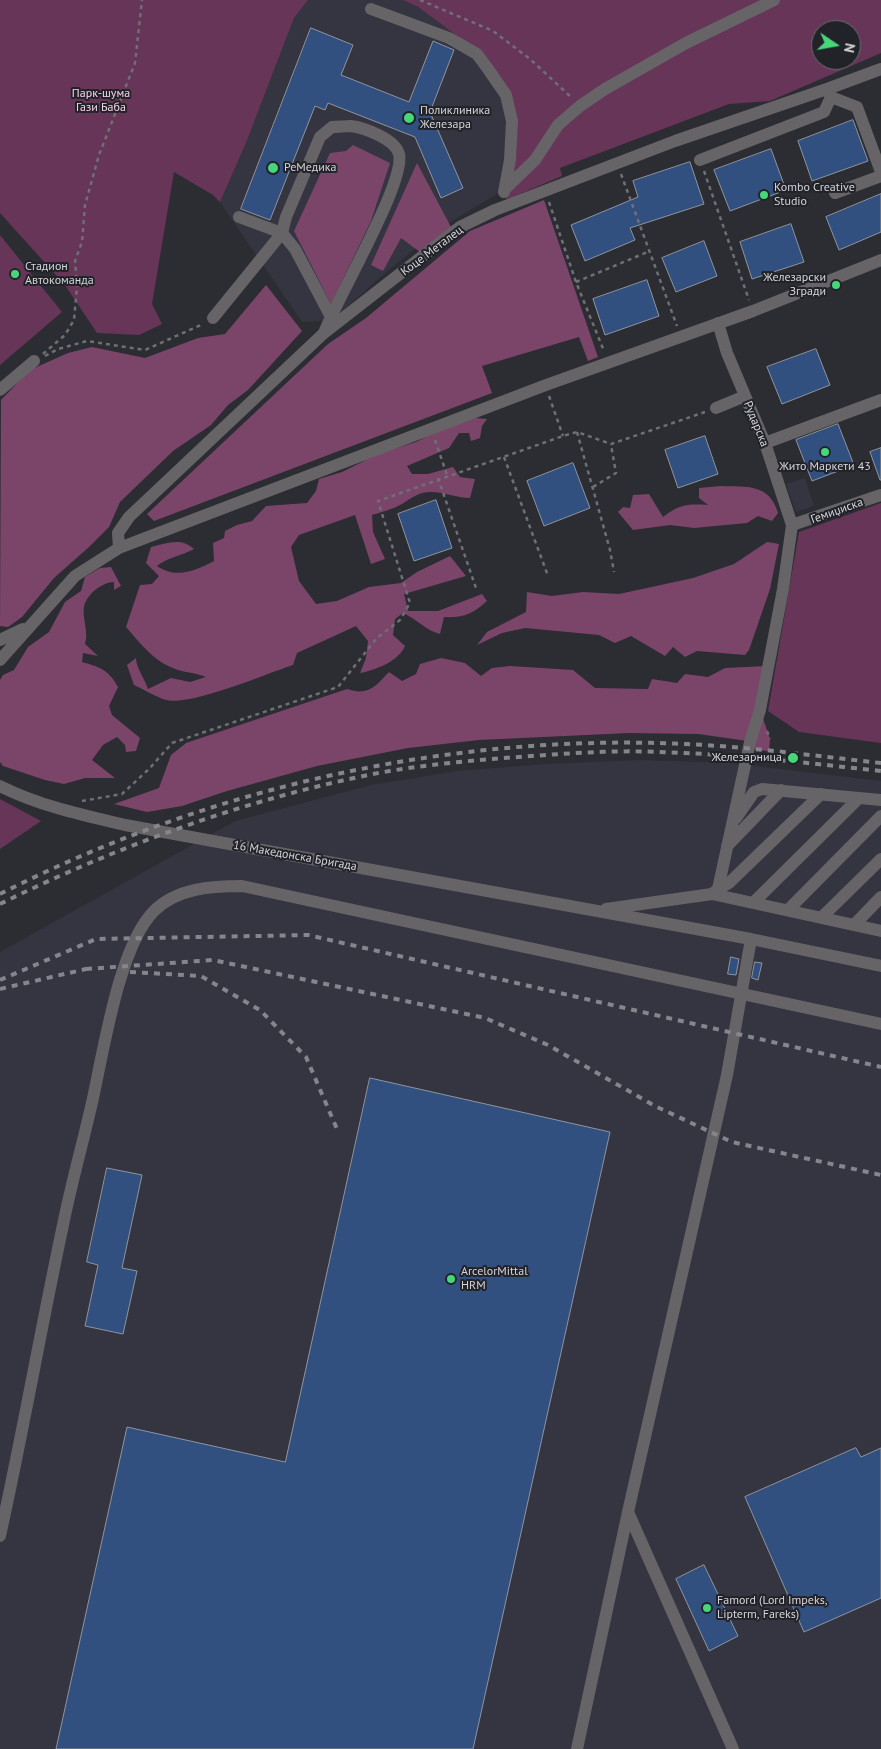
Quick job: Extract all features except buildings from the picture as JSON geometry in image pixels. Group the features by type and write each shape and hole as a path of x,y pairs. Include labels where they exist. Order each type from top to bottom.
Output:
{"street":[{"path":"505,189 535,160 558,125 605,88 686,44 774,0"},
{"path":"371,9 449,38 477,54 506,95 512,121 512,147 505,189 495,210"},
{"name":"Коце Металец","path":"119,548 118,533 129,517 324,333 460,228 495,210 617,163 829,93 881,69"},
{"path":"700,160 824,112 829,93 857,107 881,174 835,193"},
{"path":"213,318 282,233 286,217 320,137 332,127 351,126 373,134 393,145 399,154 398,169 367,246 330,315 324,333"},
{"path":"239,216 282,233 295,249 330,315"},
{"path":"0,660 75,576 89,564 119,548 546,385 753,311 881,260"},
{"name":"Рударска","path":"718,323 765,443 792,525"},
{"path":"0,390 34,361"},
{"path":"716,408 745,396"},
{"path":"765,443 881,400"},
{"name":"Гемиџиска","path":"792,525 881,495"},
{"path":"715,892 750,742 760,710 783,589 792,525"},
{"path":"0,640 32,624"},
{"name":"16 Македонска Бригада","path":"0,786 20,796 68,812 125,825 751,939 881,966"},
{"path":"732,825 754,792 762,789 881,800"},
{"path":"727,846 781,790"},
{"path":"715,892 729,883 821,794"},
{"path":"754,902 859,798"},
{"path":"788,910 881,816"},
{"path":"822,918 881,859"},
{"path":"0,1536 63,1223 114,1006 130,949 154,910 174,896 211,886 242,886 881,1024"},
{"path":"593,911 715,892 881,931"},
{"path":"854,924 881,898"},
{"path":"576,1749 723,1094 743,993 751,939"},
{"path":"628,1512 733,1749"}],"path":[{"path":"34,361 65,335 74,320 77,287 76,261 82,242 85,205 99,156 135,63 142,0"},
{"path":"420,0 493,31 530,59 580,106"},
{"path":"700,160 753,311"},
{"path":"617,163 681,337"},
{"path":"545,191 576,282 608,362"},
{"path":"576,282 650,250"},
{"path":"34,361 58,349 87,342 145,350 213,318"},
{"path":"546,385 563,436"},
{"path":"68,812 83,800 122,794 149,769 172,743 338,687 376,639 400,620 410,604 378,501 438,478 576,432 611,444 716,408"},
{"path":"431,429 447,475"},
{"path":"576,432 614,572"},
{"path":"592,487 616,474 611,444"},
{"path":"504,457 548,576"},
{"path":"438,478 476,588"}],"shaded area":[{"path":"308,0 403,0 418,7 462,39 507,94 505,189 442,227 379,278 333,320 302,322 220,202 246,143 294,18"},
{"path":"353,145 390,163 371,221 331,304 294,231 330,153 346,151"},
{"path":"417,163 451,227 420,252 401,238 383,271 371,265"},
{"path":"544,200 598,357 588,361 579,337 482,366 492,393 154,521 147,514 328,344 366,318 470,231"},
{"path":"266,285 302,331 248,390 228,405 211,425 173,451 120,502 109,527 54,578 22,617 8,627 0,626 1,400 30,370 68,353 92,347 145,358 198,338 225,334"},
{"path":"475,418 487,419 482,426 480,438 471,441 469,433 459,433 449,448 407,466 412,474 428,474 453,467 460,477 475,479 470,498 426,492 395,507 372,515 373,532 385,559 371,564 355,515 299,535 291,547 299,581 316,604 337,601 369,587 401,583 417,572 450,556 466,576 404,594 408,611 438,611 482,594 487,601 482,605 467,614 457,617 444,617 440,634 403,613 395,619 393,635 405,646 402,652 386,664 360,673 366,658 368,641 356,626 297,653 293,665 210,694 178,701 166,700 134,685 127,665 136,658 137,666 148,689 171,678 190,682 206,677 177,670 159,661 126,627 140,585 152,584 159,576 146,563 151,547 174,542 189,545 194,549 157,566 164,570 178,573 200,568 214,561 213,543 224,538 225,531 252,521 266,506 307,503 316,491 319,479 342,472 378,454 416,442 450,425"},
{"path":"805,478 814,506 796,512 786,484"},
{"path":"721,486 748,487 763,492 774,503 778,513 772,521 758,516 747,523 694,528 670,525 633,530 618,512 623,507 630,508 633,495 649,494 663,517 674,509 684,506 708,505 699,498 699,488"},
{"path":"767,542 779,544 770,589 749,650 745,655 697,651 685,657 673,647 665,656 631,636 615,643 599,635 525,628 502,633 477,645 487,632 526,612 527,592 552,596 583,592 619,594 693,578 734,564"},
{"path":"111,567 121,586 114,590 114,582 105,584 91,594 85,602 85,644 98,656 83,653 82,662 103,670 115,681 118,687 109,706 112,715 140,738 136,751 126,752 125,745 117,737 103,745 92,760 115,778 85,778 64,784 45,780 3,766 0,762 0,680 3,675 14,670 28,647 49,632 65,602 81,591 85,577 100,568"},
{"path":"441,658 465,663 481,676 492,668 510,666 573,670 595,688 648,689 652,679 677,683 685,674 708,677 725,668 767,666 760,710 770,739 769,751 755,750 755,742 698,734 629,733 479,740 408,748 317,766 227,791 182,806 147,812 114,804 159,788 171,755 186,743 347,689 366,691 375,686 389,672 402,681 416,674 420,664"},
{"path":"640,760 730,763 881,781 881,1749 0,1749 0,952 235,821 371,785 457,771 544,764"}],"green space":[{"name":"Парк-шума Гази Баба","path":"0,0 308,0 294,18 246,143 220,202 213,195 174,172 152,304 162,324 139,335 97,333 65,285 0,213"},
{"path":"403,0 881,0 881,53 861,62 861,20 811,20 811,70 842,70 770,101 729,104 560,168 562,176 508,199 505,198 505,194 514,117 479,52 418,7"},
{"name":"Стадион Автокоманда","path":"0,235 62,312 0,365"},
{"path":"881,503 881,743 799,732 768,711 799,532"},
{"path":"0,799 41,821 0,849"}],"railway":[{"path":"0,894 80,856 163,824 248,797 334,775 421,758 509,748 597,743 710,745 881,763"},
{"path":"0,904 136,844 229,811 325,785 373,774 412,768 531,756 643,751 742,757 881,771"},
{"path":"0,980 96,939 308,935 881,1067"},
{"path":"86,969 213,960 485,1018 548,1045 655,1106 732,1142 881,1175"},
{"path":"0,989 93,969"},
{"path":"130,972 201,976 260,1010 306,1057 337,1129"}],"place":[{"name":"Поликлиника Железара","path":"409,118"},
{"name":"РеМедика","path":"273,168"},
{"name":"Kombo Creative Studio","path":"764,195"},
{"name":"Стадион Автокоманда","path":"15,274"},
{"name":"Железарски Згради","path":"836,285"},
{"name":"Жито Маркети 43","path":"825,452"},
{"name":"Железарница","path":"793,758"},
{"name":"ArcelorMittal HRM","path":"451,1279"},
{"name":"Famord (Lord Impeks, Lipterm, Fareks)","path":"707,1608"}]}
